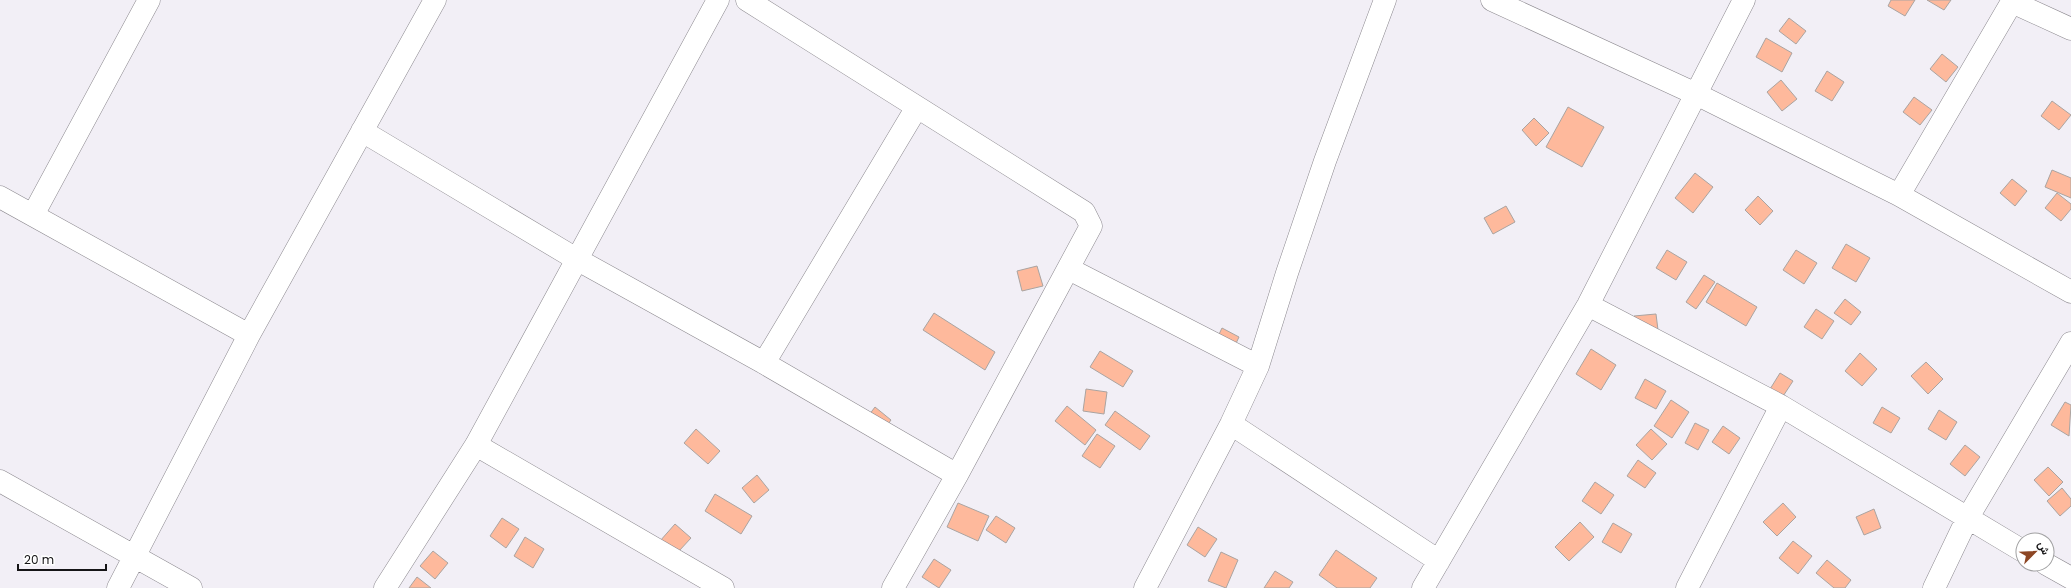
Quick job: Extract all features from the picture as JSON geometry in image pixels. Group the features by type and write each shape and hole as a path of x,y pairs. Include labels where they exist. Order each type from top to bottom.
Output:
{"street":[{"path":"33,215 149,0"},
{"path":"118,588 249,335 435,0"},
{"path":"385,588 476,445 578,260 718,0"},
{"path":"747,0 1084,212 1091,226 958,475 893,588"},
{"path":"1146,588 1231,424 1258,366 1322,169 1385,0"},
{"path":"1492,0 1696,94 1899,195 2071,292"},
{"path":"1423,588 1588,305 1744,0"},
{"path":"1899,195 2013,1 2071,29"},
{"path":"764,363 917,107"},
{"path":"362,131 578,260 764,363 958,475"},
{"path":"0,197 249,335"},
{"path":"1068,269 1258,366"},
{"path":"1588,305 1781,406 2015,546"},
{"path":"1934,588 1967,518 2071,344"},
{"path":"1687,588 1781,406"},
{"path":"1231,424 1439,561"},
{"path":"476,445 723,588"},
{"path":"0,481 191,588"},
{"path":"2055,569 2071,578"}],"building":[{"path":"1891,0 1915,0 1905,16 1888,6"},
{"path":"1927,0 1951,0 1944,10"},
{"path":"1789,18 1806,31 1796,44 1779,31"},
{"path":"1766,38 1792,53 1782,72 1756,57"},
{"path":"1942,54 1958,67 1946,82 1930,69"},
{"path":"1827,71 1844,82 1832,101 1815,91"},
{"path":"1781,80 1797,99 1782,111 1767,92"},
{"path":"1914,97 1932,110 1920,125 1903,112"},
{"path":"2052,101 2071,115 2059,130 2041,116"},
{"path":"1568,107 1604,127 1582,167 1546,147"},
{"path":"1534,118 1549,133 1536,146 1522,130"},
{"path":"2052,170 2071,178 2071,198 2045,187"},
{"path":"1695,173 1713,187 1693,213 1675,198"},
{"path":"2012,179 2027,191 2015,206 2000,193"},
{"path":"2057,193 2071,204 2071,209 2061,221 2045,208"},
{"path":"1758,196 1773,211 1760,225 1745,210"},
{"path":"1506,206 1515,222 1493,234 1484,218"},
{"path":"1846,244 1870,258 1856,282 1832,268"},
{"path":"1667,250 1687,262 1676,280 1656,268"},
{"path":"1796,250 1817,263 1804,284 1783,270"},
{"path":"1037,266 1043,286 1022,291 1017,271"},
{"path":"1704,275 1715,282 1696,309 1686,302"},
{"path":"1717,283 1757,307 1746,326 1706,302"},
{"path":"1845,299 1861,312 1851,325 1834,313"},
{"path":"1816,309 1834,321 1822,339 1804,327"},
{"path":"934,313 995,352 985,370 923,330"},
{"path":"1656,314 1659,338 1637,340 1634,316"},
{"path":"1222,328 1239,337 1229,358 1212,349"},
{"path":"1591,349 1616,365 1601,390 1576,374"},
{"path":"1100,351 1133,371 1123,387 1090,367"},
{"path":"1860,353 1877,369 1862,386 1845,371"},
{"path":"1926,362 1943,379 1928,394 1911,376"},
{"path":"1780,373 1793,381 1774,410 1762,402"},
{"path":"1645,379 1666,391 1656,409 1635,398"},
{"path":"1086,389 1107,392 1104,414 1083,411"},
{"path":"1671,400 1689,412 1672,438 1654,426"},
{"path":"2065,402 2071,405 2069,436 2051,425"},
{"path":"1067,406 1096,430 1085,445 1055,421"},
{"path":"875,407 891,420 879,436 863,423"},
{"path":"1882,407 1900,418 1891,433 1873,423"},
{"path":"1939,410 1957,422 1946,440 1928,429"},
{"path":"1115,411 1150,436 1140,450 1105,425"},
{"path":"1695,423 1709,430 1698,450 1685,443"},
{"path":"1723,426 1740,438 1729,454 1712,442"},
{"path":"696,429 720,451 708,464 684,443"},
{"path":"1651,429 1667,444 1652,460 1636,445"},
{"path":"1097,434 1115,446 1100,468 1082,456"},
{"path":"1965,445 1980,457 1965,476 1950,464"},
{"path":"1638,460 1656,473 1645,488 1627,476"},
{"path":"2048,467 2063,482 2049,496 2034,480"},
{"path":"757,475 769,490 754,503 742,488"},
{"path":"1595,482 1614,495 1601,514 1582,501"},
{"path":"2062,488 2071,499 2071,506 2060,516 2047,501"},
{"path":"715,494 752,516 741,534 705,511"},
{"path":"958,503 989,516 978,541 947,527"},
{"path":"1783,503 1796,517 1777,536 1763,522"},
{"path":"1874,509 1881,528 1864,535 1856,517"},
{"path":"996,516 1015,528 1006,543 986,530"},
{"path":"502,518 519,529 506,548 490,536"},
{"path":"1580,522 1594,537 1569,561 1555,547"},
{"path":"1613,523 1632,534 1621,553 1602,542"},
{"path":"675,524 691,538 667,564 652,550"},
{"path":"1198,527 1217,539 1205,557 1187,545"},
{"path":"525,537 544,549 533,568 514,556"},
{"path":"1793,541 1812,556 1798,574 1779,558"},
{"path":"1336,550 1377,578 1370,588 1337,588 1319,575"},
{"path":"433,551 448,563 435,579 420,566"},
{"path":"1221,552 1238,560 1226,588 1208,581"},
{"path":"934,559 951,570 939,588 922,577"},
{"path":"1827,560 1851,580 1845,588 1834,588 1816,573"},
{"path":"1275,571 1293,582 1289,588 1264,588"},
{"path":"417,577 431,588 409,588"}]}
